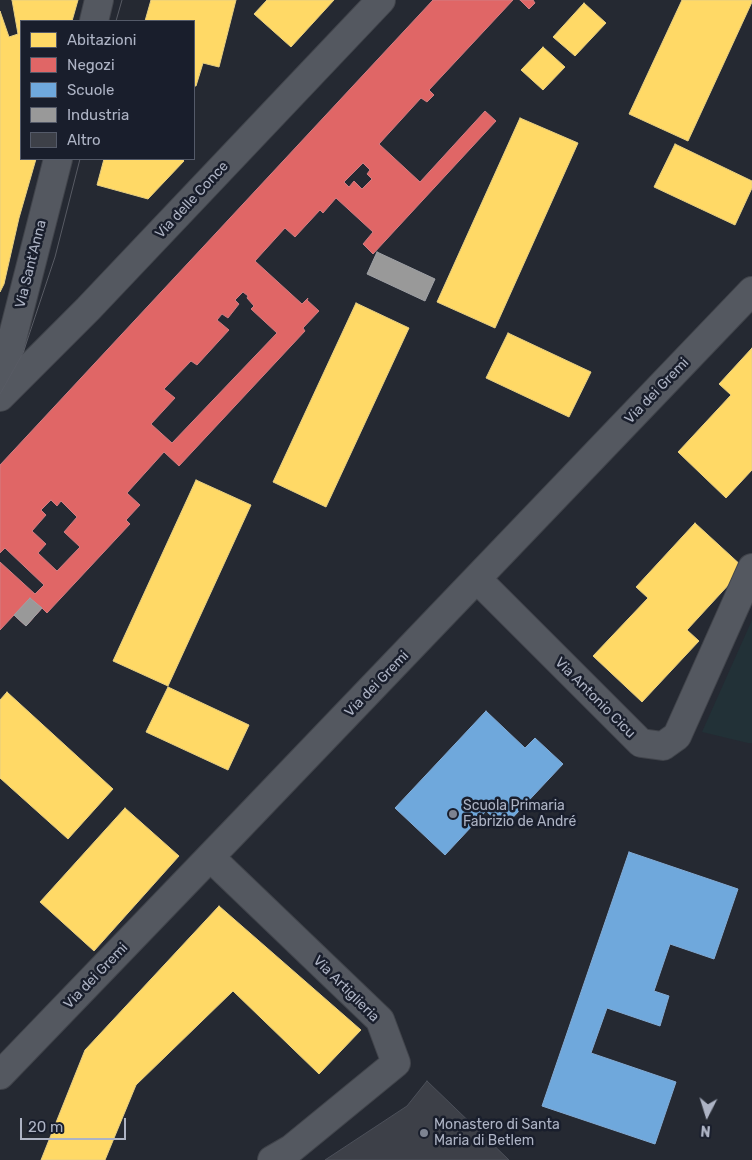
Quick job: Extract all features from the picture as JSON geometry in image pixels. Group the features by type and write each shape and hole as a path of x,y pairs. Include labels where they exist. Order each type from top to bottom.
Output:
{"street":[{"path":"94,20 99,0"},
{"name":"Via delle Conce","path":"0,397 88,310 381,0"},
{"name":"Via Sant'Anna","path":"3,351 58,160"},
{"name":"Via dei Gremi","path":"0,1075 752,292"},
{"name":"Via Antonio Cicu","path":"477,579 641,743 663,746 677,736 752,568"},
{"name":"Via Artiglieria","path":"210,857 380,1020 396,1063 291,1149 272,1160"}],"shaded area":[{"path":"752,620 752,743 748,743 702,732"}],"building: Abitazioni":[{"path":"12,0 78,0 72,20 20,20 20,160 36,160 19,218 4,284 0,292 0,11 9,37 18,34"},
{"path":"151,0 236,0 219,67 203,63 196,86 195,20 145,20"},
{"path":"267,0 334,0 291,47 254,14"},
{"path":"682,0 752,0 688,141 629,114"},
{"path":"584,3 606,23 575,56 553,37"},
{"path":"543,47 565,67 543,90 521,70"},
{"path":"520,118 578,143 495,328 437,302"},
{"path":"675,144 752,181 752,188 735,225 654,187"},
{"path":"104,160 184,161 148,199 97,185"},
{"path":"356,303 409,328 326,507 273,482"},
{"path":"508,333 591,372 569,417 486,378"},
{"path":"752,348 752,470 726,498 678,452 731,395 719,384"},
{"path":"196,480 251,505 168,686 113,661"},
{"path":"695,523 744,568 687,630 699,641 642,702 593,656 648,598 636,587"},
{"path":"168,687 249,725 228,770 146,732"},
{"path":"7,692 113,789 68,839 0,778 0,700"},
{"path":"125,808 179,856 94,951 40,902"},
{"path":"219,906 361,1030 319,1074 233,991 136,1085 105,1160 41,1160 85,1050"}],"building: Negozi":[{"path":"433,0 513,0 429,90 434,95 427,102 421,98 379,144 420,182 485,111 496,121 373,254 363,244 373,232 336,198 323,213 320,210 295,237 285,228 255,261 302,304 308,298 307,300 319,311 303,328 305,331 179,466 164,452 127,493 140,505 126,520 130,524 47,613 42,608 26,626 14,615 0,630 0,562 35,594 44,585 5,548 0,553 0,465","holes":["363,163 370,170 367,174 372,179 362,189 354,181 349,187 344,182","243,292 254,306 251,309 277,333 172,443 151,424 175,398 164,389 191,361 197,365 229,330 217,320 222,314 228,318 239,304 235,300","51,500 57,506 61,501 77,517 64,532 80,547 57,571 38,553 46,544 32,531 46,515 41,510"]},
{"path":"520,0 533,0 535,3 529,9"}],"building: Scuole":[{"path":"486,711 525,748 535,738 563,764 504,827 486,811 445,855 395,808"},
{"path":"629,852 738,889 714,959 670,944 654,991 669,996 660,1026 607,1008 591,1053 676,1082 655,1144 542,1106"}],"building: Industria":[{"path":"377,252 435,279 425,301 367,274"},
{"path":"30,598 42,608 26,626 14,615"}],"building: Altro":[{"name":"Monastero di Santa Maria di Betlem","path":"427,1081 509,1160 325,1160 407,1106"}],"tram line":[{"path":"116,20 122,0"},
{"path":"0,394 23,353 55,257 80,160"}],"place":[{"name":"Scuola Primaria Fabrizio de André","path":"453,814"},
{"name":"Monastero di Santa Maria di Betlem","path":"424,1133"}]}
